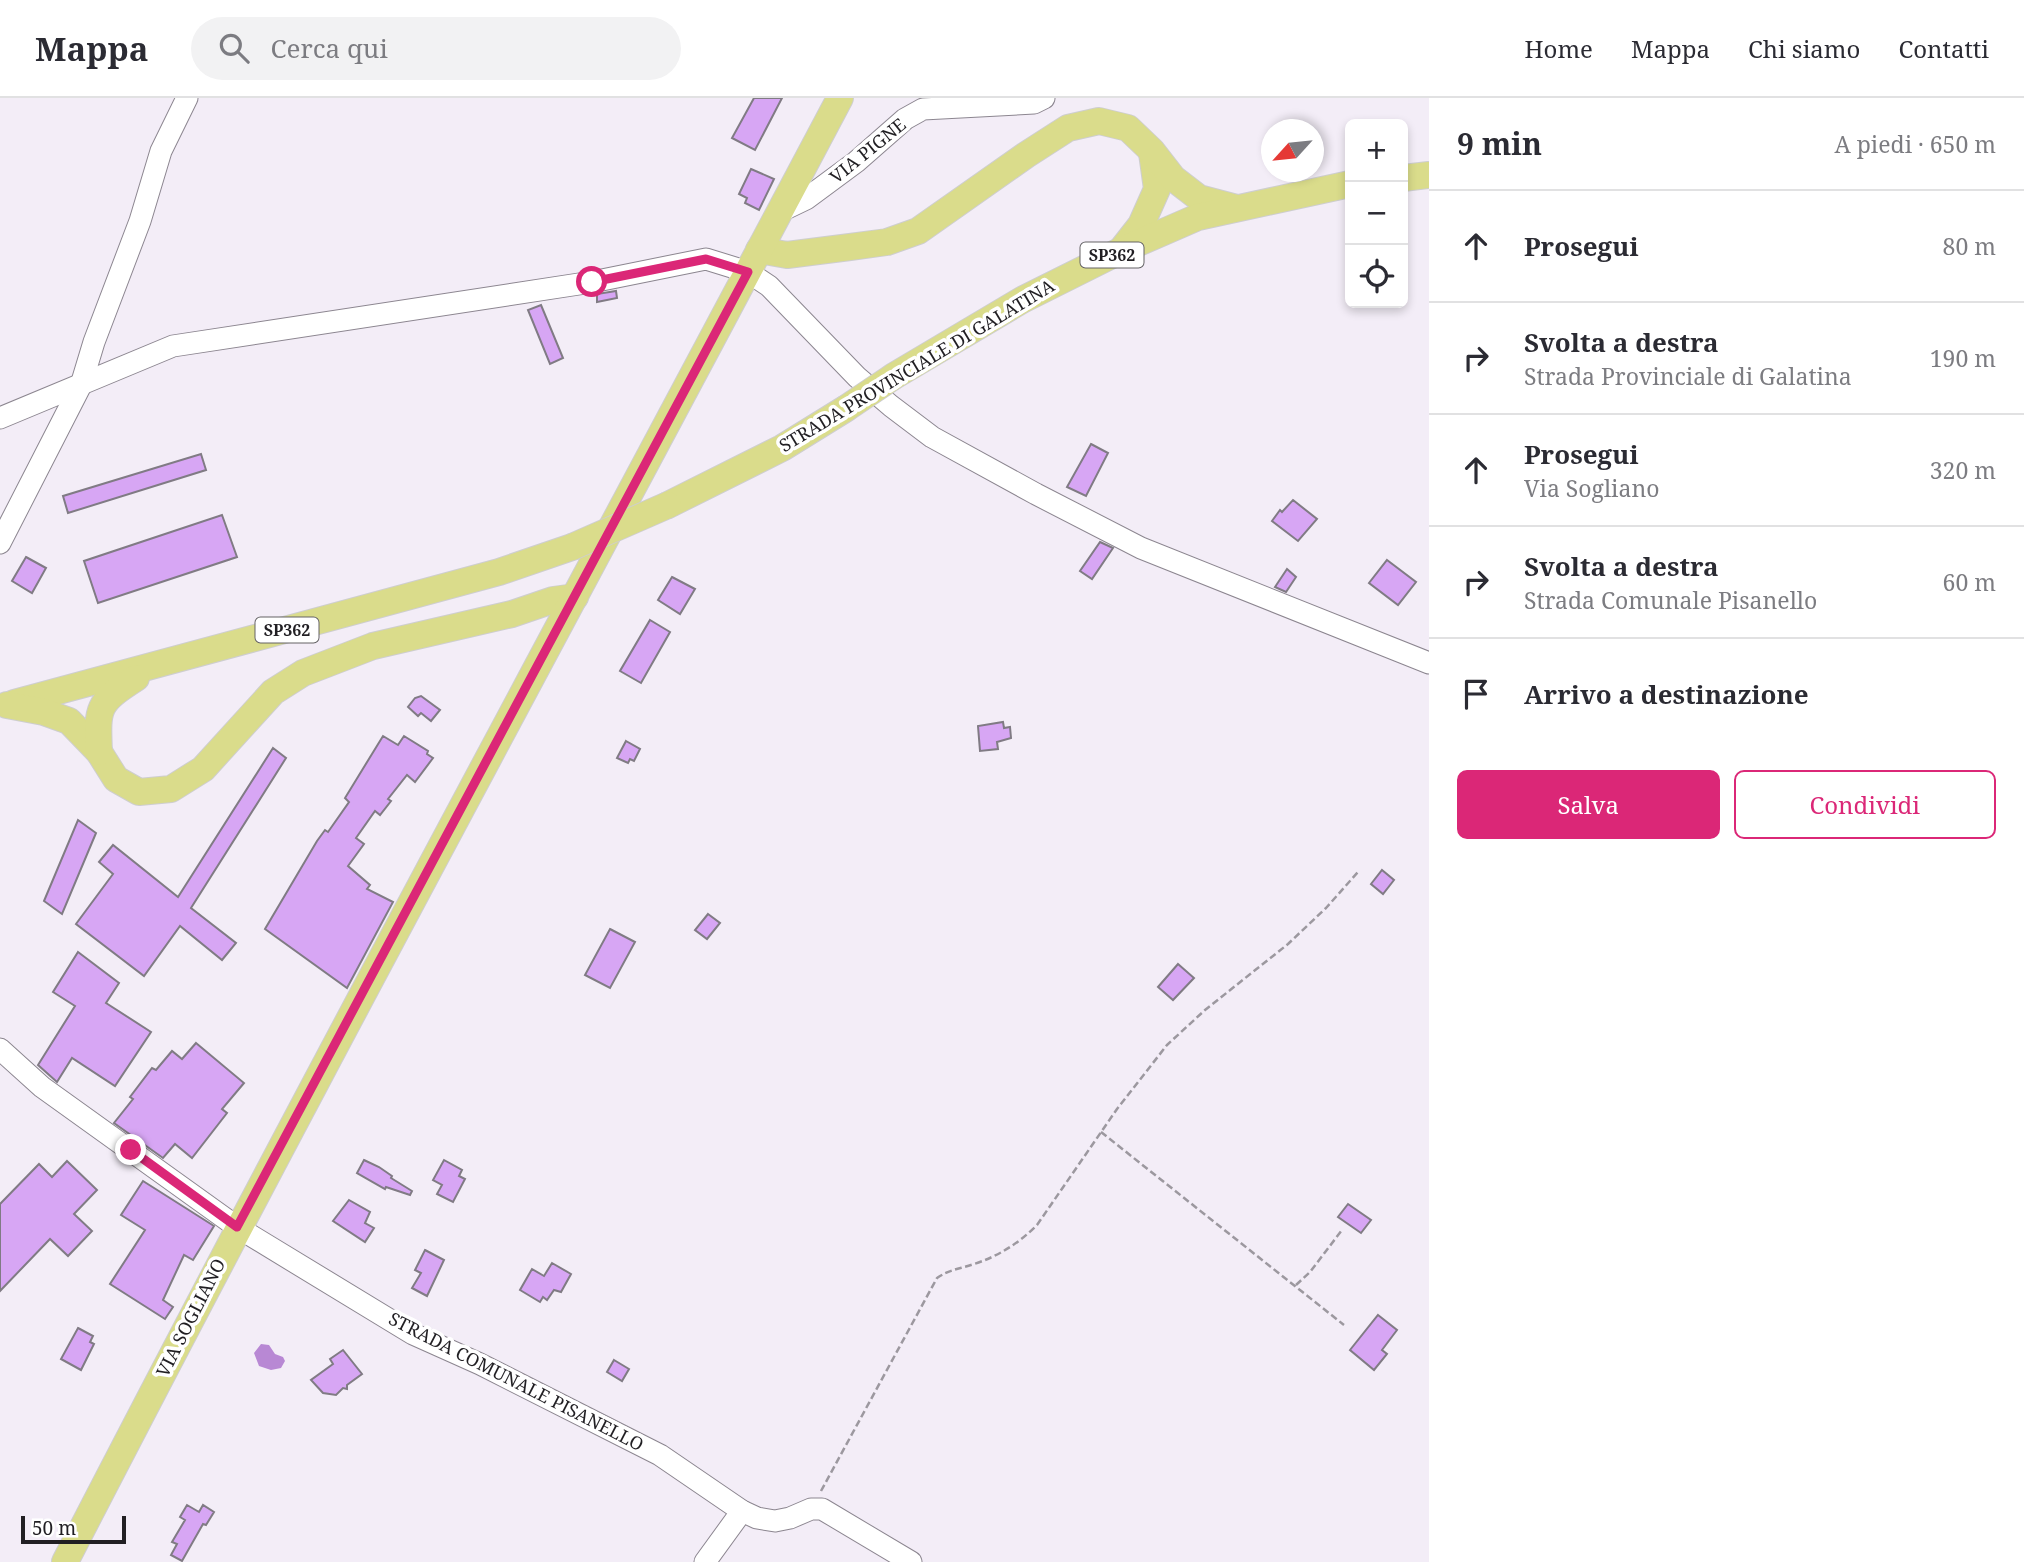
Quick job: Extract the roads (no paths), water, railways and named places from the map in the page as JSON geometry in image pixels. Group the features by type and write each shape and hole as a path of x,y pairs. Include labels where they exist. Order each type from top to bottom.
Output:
{"main road":[{"path":"512,614 538,621 558,631 839,98"},
{"path":"764,240 819,250 887,242 918,230 1068,128 1099,121 1128,128 1152,151 1173,178 1199,198 1237,208"},
{"path":"1122,250 1141,225 1157,189 1152,151"},
{"path":"1408,177 1429,175"},
{"name":"STRADA PROVINCIALE DI GALATINA","path":"3,706 499,572 572,547 668,505 782,448 894,376 1022,300 1122,250 1198,217 1345,185"},
{"path":"3,706 44,712 69,721 99,752 116,779 139,792 171,789 203,769 273,692 303,673 373,646 512,614 536,604 575,597"},
{"name":"VIA SOGLIANO","path":"65,1562 237,1227 558,631"},
{"path":"99,752 97,714 110,694 158,664"}],"street":[{"path":"0,543 81,385 94,342 141,221 161,151 187,98"},
{"name":"VIA PIGNE","path":"764,240 806,200 856,162 905,119 923,109 1034,103 1044,98"},
{"path":"0,418 173,346 565,286 706,259 764,240 769,286 857,377 932,437 1141,548 1429,663"},
{"name":"STRADA COMUNALE PISANELLO","path":"0,1049 42,1087 237,1227 414,1334 480,1364 660,1455 742,1511 757,1518 775,1521 811,1509 822,1509 911,1562"},
{"path":"705,1562 742,1511"}]}
